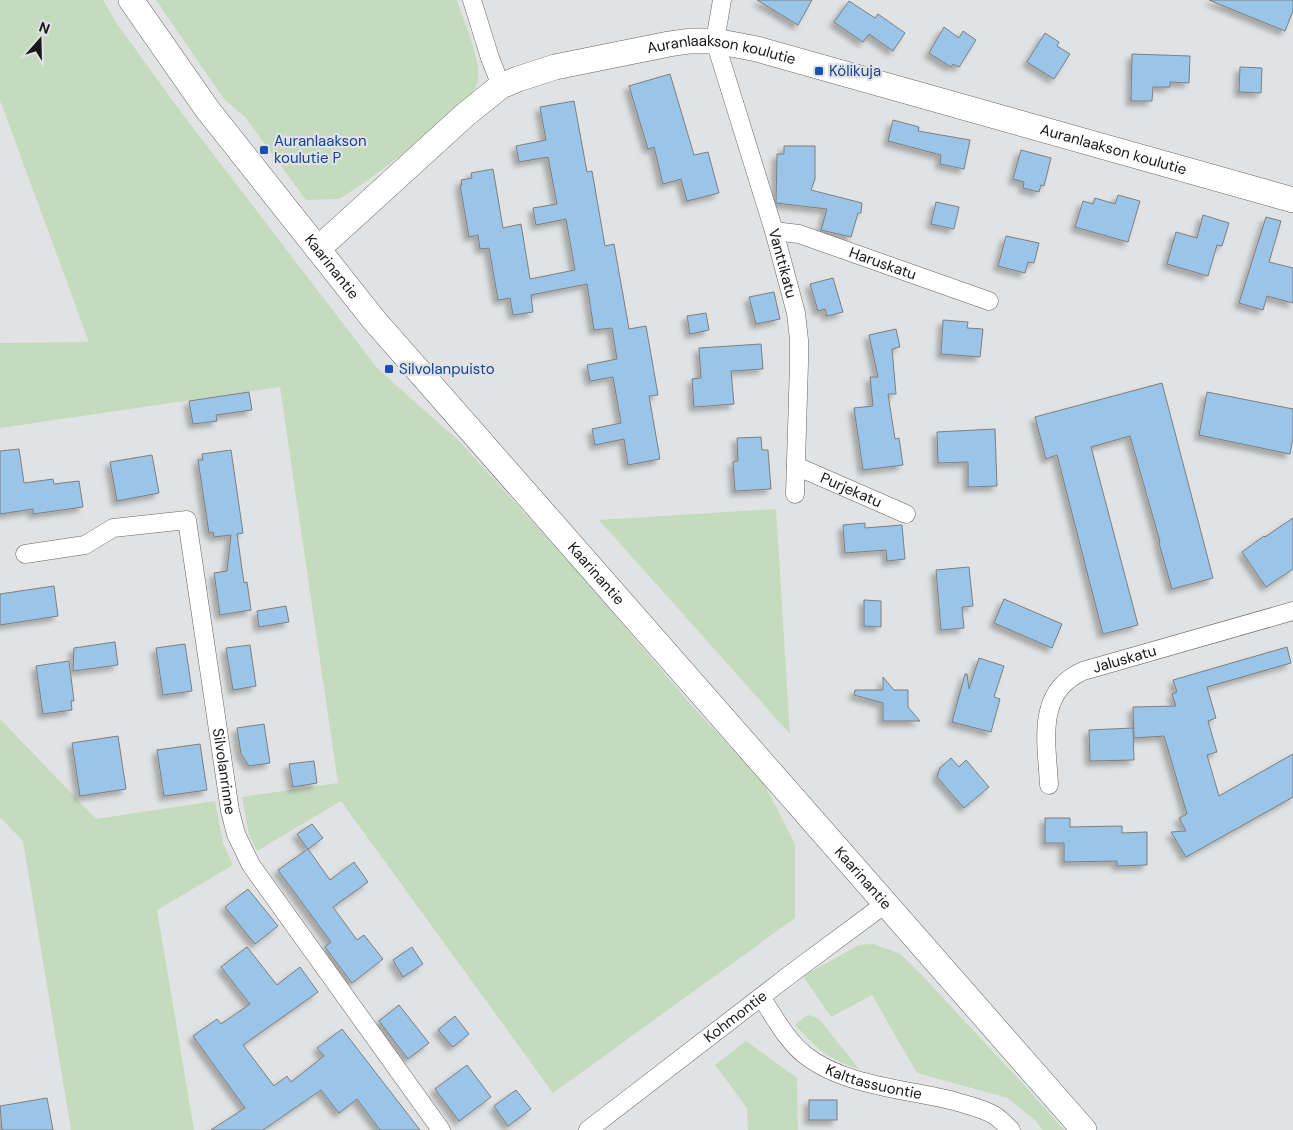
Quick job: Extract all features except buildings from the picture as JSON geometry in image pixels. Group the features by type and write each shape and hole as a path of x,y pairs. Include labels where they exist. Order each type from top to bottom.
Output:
{"main road":[{"name":"Kaarinantie","path":"130,0 206,109 374,320 1084,1130"},
{"name":"Auranlaakson koulutie","path":"318,249 465,116 501,86 554,68 690,41 715,41 767,52 1293,200"}],"street":[{"path":"472,0 501,86"},
{"path":"715,41 722,0"},
{"name":"Vanttikatu","path":"715,41 790,289 799,340 796,494"},
{"name":"Haruskatu","path":"774,231 799,234 989,301"},
{"name":"Purjekatu","path":"796,466 906,514"},
{"name":"Silvolanrinne","path":"25,554 85,545 112,528 187,520 231,816 236,834 251,865 441,1130"},
{"name":"Jaluskatu","path":"1049,785 1046,725 1056,691 1064,682 1083,671 1293,611"},
{"name":"Kohmontie","path":"588,1130 885,904"},
{"name":"Kalttassuontie","path":"761,997 790,1039 803,1054 819,1065 857,1080 972,1106 993,1115 1011,1130"}],"green space":[{"path":"0,0 103,0 117,24 181,112 377,368 460,442 580,574 692,706 763,782 795,844 795,918 553,1093 341,801 257,851 249,834 242,797 338,783 280,387 0,428 0,343 89,342 0,100"},
{"path":"156,0 457,0 477,61 477,83 464,107 367,181 339,199 306,200 245,117 224,99"},
{"path":"776,509 790,734 599,520"},
{"path":"0,719 96,819 215,801 223,843 233,865 157,910 194,1130 71,1130 23,841 0,817"},
{"path":"873,944 899,953 917,970 1064,1130 1042,1130 1036,1121 1008,1098 917,1073 872,995 831,1017 803,976 859,945"},
{"path":"809,1015 819,1019 859,1069 831,1057 810,1041 795,1025"},
{"path":"746,1041 797,1078 798,1130 748,1130 747,1108 715,1065"}],"place":[{"name":"Kölikuja","path":"819,71"},
{"name":"Auranlaakson koulutie P","path":"264,150"},
{"name":"Silvolanpuisto","path":"389,369"}]}
